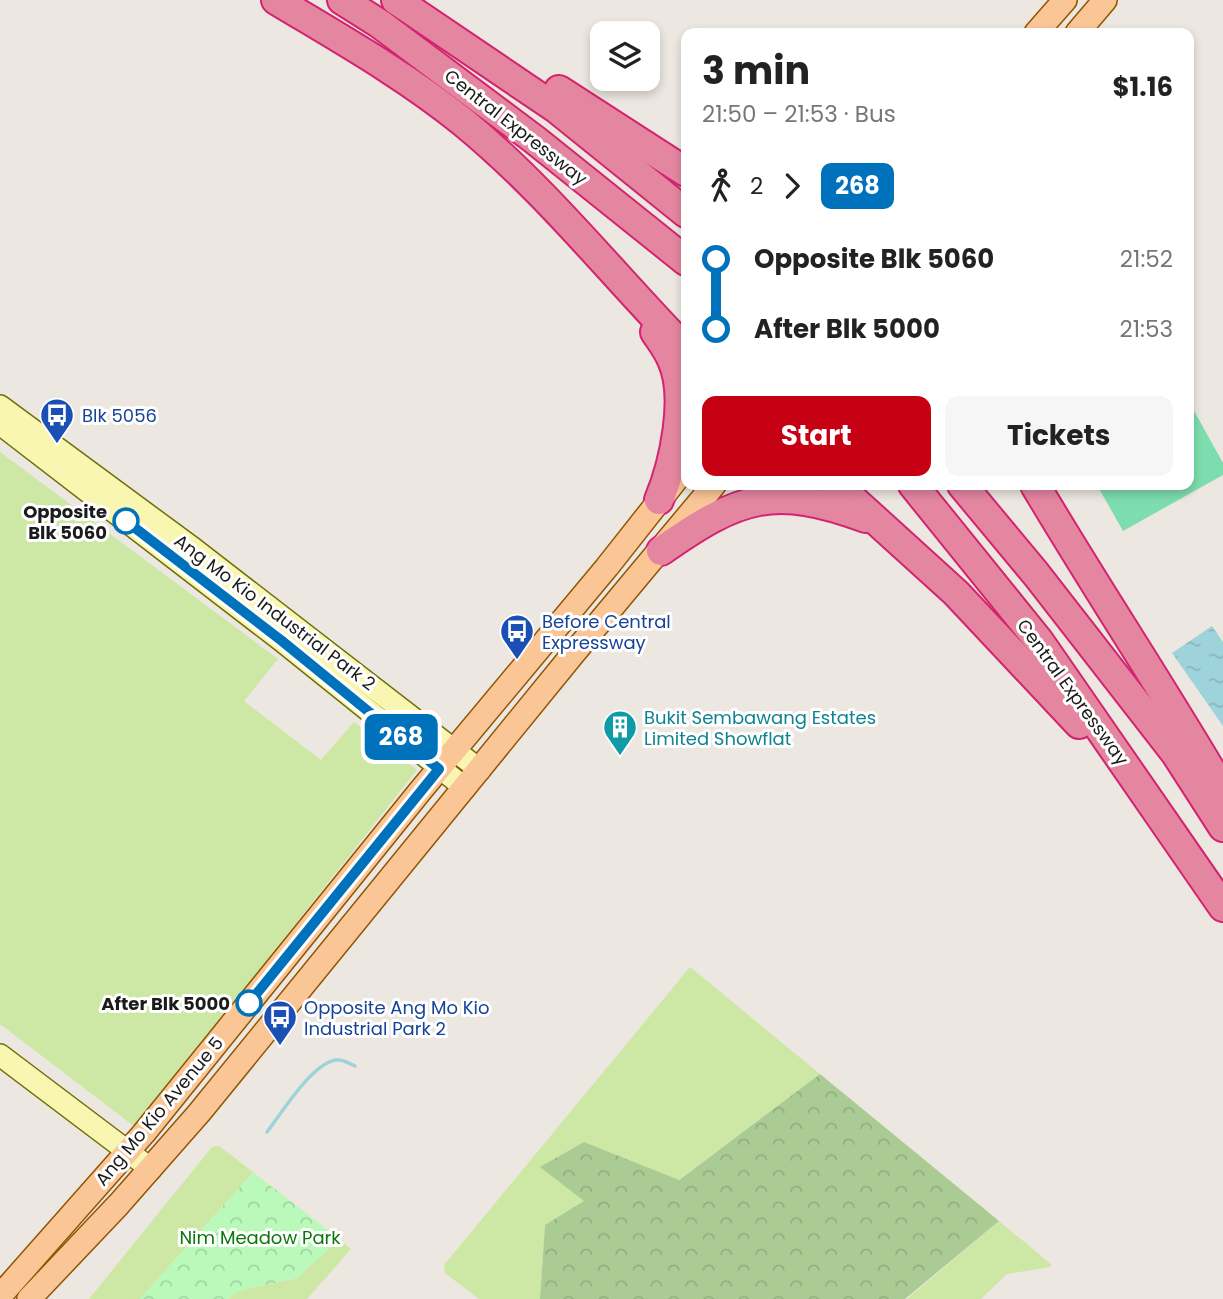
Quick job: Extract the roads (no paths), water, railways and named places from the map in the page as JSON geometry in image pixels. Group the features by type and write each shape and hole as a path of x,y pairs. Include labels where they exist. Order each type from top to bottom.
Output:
{"highway":[{"path":"276,0 393,72 462,121 512,166 681,345"},
{"name":"Central Expressway","path":"342,0 380,23 458,82 681,257"},
{"name":"Central Expressway","path":"396,0 556,109 681,209"},
{"path":"425,0 681,169"},
{"path":"634,297 673,362 679,395 673,459 659,500"},
{"path":"843,490 956,593 1125,776 1143,790"},
{"name":"Central Expressway","path":"917,490 1039,641 1223,906"},
{"path":"966,490 1036,574 1176,754 1223,827"},
{"path":"1038,490 1090,578 1172,704 1223,791"},
{"path":"661,551 694,527 727,509 776,498 801,499 832,506 881,524"}],"main road":[{"path":"1040,28 1065,0"},
{"path":"1081,28 1105,0"},
{"name":"Ang Mo Kio Avenue 5","path":"0,1296 128,1151 681,473"},
{"name":"Ang Mo Kio Avenue 5","path":"29,1299 151,1169 215,1094 710,490"}],"street":[{"name":"Ang Mo Kio Industrial Park 2","path":"0,406 194,550 480,770"},
{"name":"Ang Mo Kio Industrial Park 2","path":"0,424 282,641 465,788"},
{"path":"425,727 474,728"},
{"path":"421,790 446,811"},
{"path":"0,1055 151,1169"}],"water":[{"path":"1212,626 1223,642 1223,726 1172,653"}],"waterway":[{"path":"267,1132 299,1088 320,1068 339,1060 355,1066"}],"place":[{"name":"Blk 5056","path":"57,445"},
{"name":"Opposite Blk 5060","path":"126,521"},
{"name":"Before Central Expressway","path":"517,661"},
{"name":"Bukit Sembawang Estates Limited Showflat","path":"620,757"},
{"name":"After Blk 5000","path":"249,1003"},
{"name":"Opposite Ang Mo Kio Industrial Park 2","path":"280,1047"}],"park label":[{"name":"Nim Meadow Park","path":"260,1237"}]}
